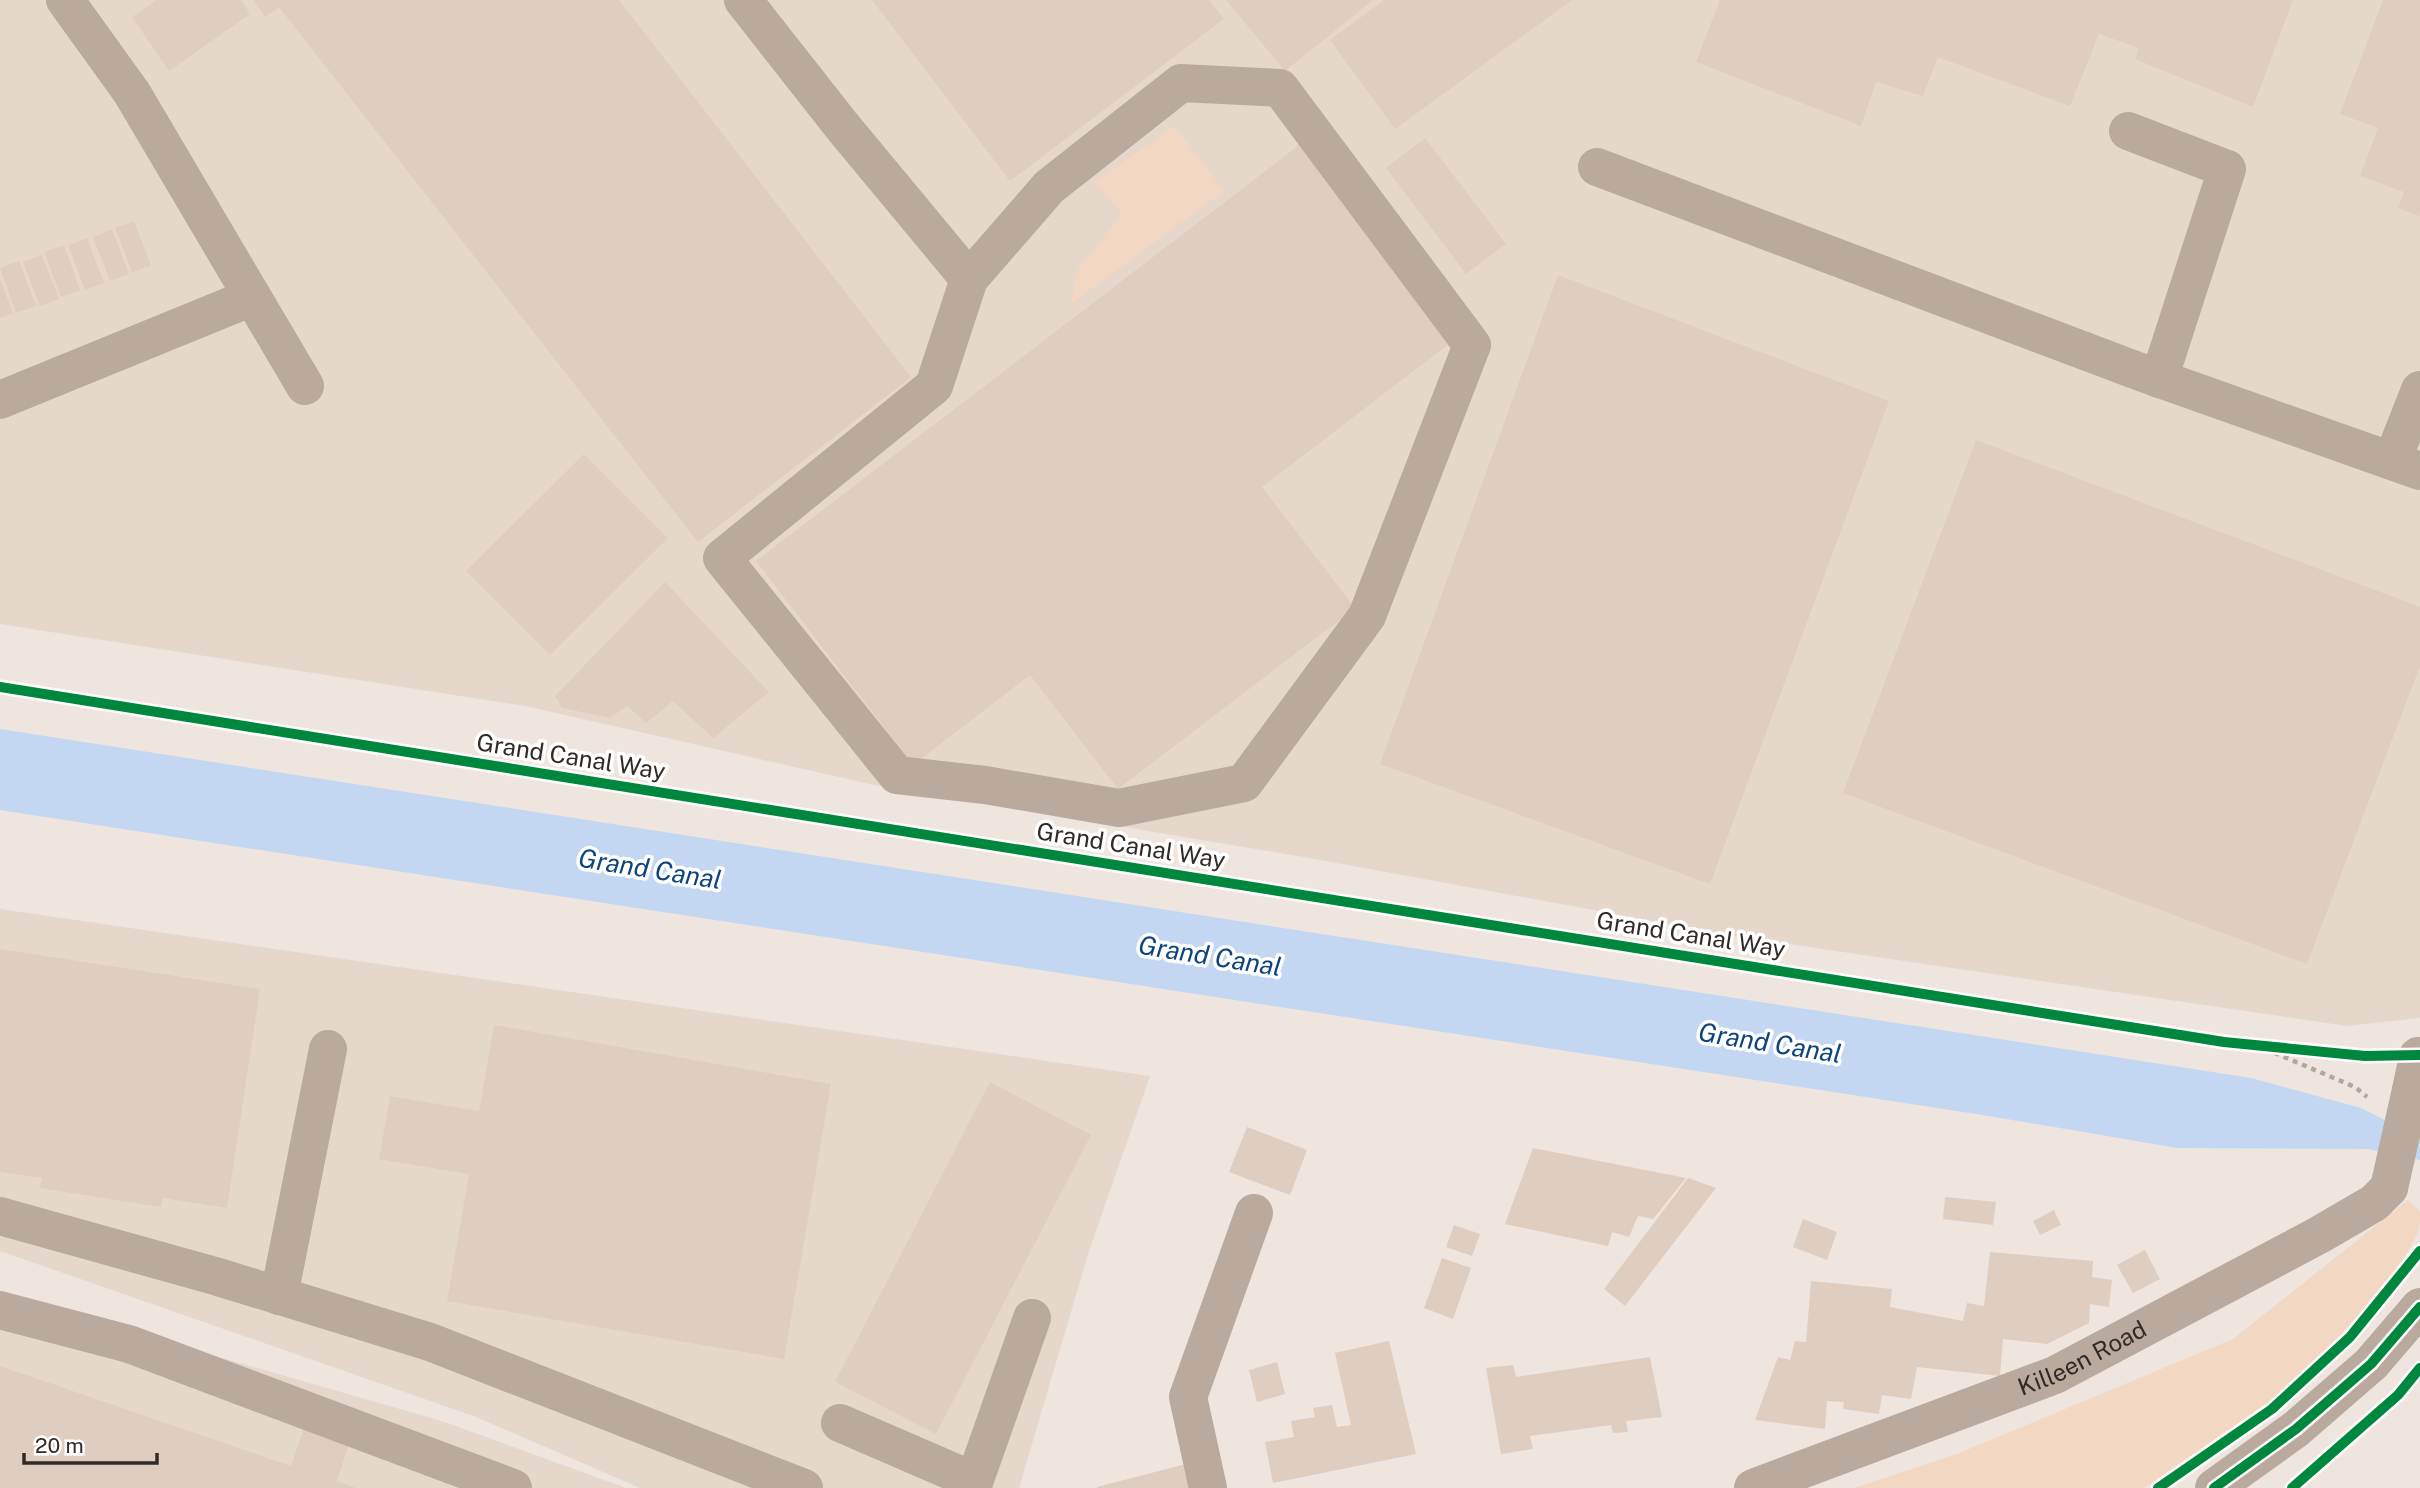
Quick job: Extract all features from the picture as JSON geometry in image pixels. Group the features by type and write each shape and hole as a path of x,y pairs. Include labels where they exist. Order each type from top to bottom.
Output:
{"street":[{"path":"65,0 132,93 305,386"},
{"path":"743,0 842,126 969,279"},
{"path":"1181,83 1280,88 1472,345 1367,616 1244,783 1119,808 985,785 897,775 722,558 934,386 969,279 1049,187 1181,83"},
{"path":"2128,131 2227,169 2151,376"},
{"path":"1597,167 2151,376 2406,466 2420,390"},
{"path":"0,400 252,297"},
{"path":"279,1296 328,1049"},
{"name":"Killeen Road","path":"1753,1488 2055,1375 2374,1203 2389,1188 2414,1073"},
{"path":"1208,1488 1188,1397 1254,1213"},
{"path":"0,1216 430,1342 804,1488"},
{"path":"2214,1488 2296,1429 2371,1364 2420,1307"},
{"path":"0,1310 129,1344 513,1488"},
{"path":"840,1423 973,1485 1032,1318"}],"path":[{"path":"2251,1044 2297,1050"},
{"path":"2251,1044 2355,1087 2371,1100"}],"shaded area":[{"path":"0,0 2420,0 2420,1018 2347,1026 1740,937 1304,857 874,785 525,706 0,624"},
{"path":"1175,126 1224,191 1071,304 1078,269 1122,214 1094,182"},
{"path":"0,909 1150,1076 1089,1251 1019,1488 640,1488 476,1417 0,1251"},
{"path":"2408,1200 2420,1211 2418,1232 2387,1282 2340,1336 2288,1386 2242,1424 2194,1458 2143,1488 1854,1488 1957,1454 2233,1339"},
{"path":"0,1294 445,1422 626,1488 0,1488"}],"water":[{"name":"Grand Canal","path":"0,729 2251,1078 2361,1108 2389,1122 2420,1126 2420,1160 2368,1149 2177,1148 1989,1116 0,810"}],"building":[{"path":"157,0 241,0 250,14 169,71 132,17"},
{"path":"254,0 619,0 911,377 698,542 279,7 265,17"},
{"path":"872,0 1209,0 1224,19 1010,181"},
{"path":"1226,0 1373,0 1285,71"},
{"path":"1384,0 1572,0 1395,129 1330,40"},
{"path":"1720,0 2293,0 2253,107 2135,59 2139,48 2099,34 2070,106 1938,57 1923,96 1876,82 1861,126 1696,62"},
{"path":"2383,0 2420,0 2420,216 2398,208 2404,192 2360,176 2378,128 2340,114"},
{"path":"1425,138 1506,244 1466,274 1386,168"},
{"path":"1302,143 1454,340 1262,487 1355,608 1118,789 1030,675 913,765 756,561"},
{"path":"134,221 151,266 132,272 115,228"},
{"path":"112,229 129,274 110,281 93,237"},
{"path":"87,238 104,283 85,290 68,245"},
{"path":"64,245 80,290 61,297 44,252"},
{"path":"42,255 59,299 40,306 23,262"},
{"path":"19,261 36,306 16,313 0,268"},
{"path":"1558,275 1889,401 1710,884 1380,764"},
{"path":"0,279 13,313 0,318"},
{"path":"1976,440 2420,607 2420,666 2307,964 1843,793"},
{"path":"584,454 668,538 550,655 466,571"},
{"path":"665,582 769,692 713,738 673,701 646,723 627,706 610,718 562,708 555,696"},
{"path":"0,949 260,989 227,1208 163,1198 161,1207 40,1188 42,1178 0,1172"},
{"path":"494,1025 831,1084 784,1359 447,1301 469,1174 379,1159 390,1096 479,1111"},
{"path":"990,1082 1091,1135 936,1434 835,1382"},
{"path":"1247,1127 1307,1150 1290,1195 1229,1172"},
{"path":"1533,1148 1686,1178 1653,1219 1638,1216 1629,1237 1612,1232 1608,1246 1505,1224"},
{"path":"1688,1178 1716,1188 1625,1306 1604,1289"},
{"path":"1945,1197 1996,1202 1993,1225 1943,1219"},
{"path":"2054,1210 2061,1225 2040,1235 2033,1221"},
{"path":"1803,1219 1837,1232 1827,1260 1793,1247"},
{"path":"1454,1225 1480,1234 1472,1256 1446,1247"},
{"path":"2145,1250 2160,1279 2133,1293 2117,1265"},
{"path":"1990,1252 2093,1261 2092,1277 2112,1280 2109,1307 2090,1304 2089,1323 2047,1344 2003,1339 2000,1376 1917,1367 1911,1399 1882,1395 1879,1414 1843,1409 1844,1402 1827,1401 1825,1429 1755,1420 1778,1357 1790,1360 1795,1341 1806,1342 1811,1281 1892,1289 1890,1307 1963,1321 1967,1303 1984,1306"},
{"path":"1442,1258 1471,1268 1453,1319 1424,1308"},
{"path":"1389,1341 1416,1454 1273,1483 1265,1442 1294,1437 1291,1421 1315,1417 1313,1408 1332,1405 1337,1427 1351,1425 1335,1353"},
{"path":"1650,1357 1662,1417 1626,1421 1628,1432 1613,1433 1611,1425 1530,1436 1533,1449 1501,1454 1486,1368 1513,1365 1516,1377"},
{"path":"1277,1362 1285,1394 1257,1402 1249,1370"},
{"path":"0,1366 291,1466 305,1425 350,1441 337,1481 356,1488 0,1488"},
{"path":"1186,1464 1192,1488 1097,1488 1097,1487"}],"cycle path":[{"name":"Grand Canal Way","path":"0,687 2224,1042 2365,1056 2420,1055"},
{"path":"2158,1488 2272,1409 2350,1337 2420,1251"},
{"path":"2214,1488 2296,1429 2371,1364 2420,1307"},
{"path":"2292,1488 2398,1395 2420,1368"}]}
